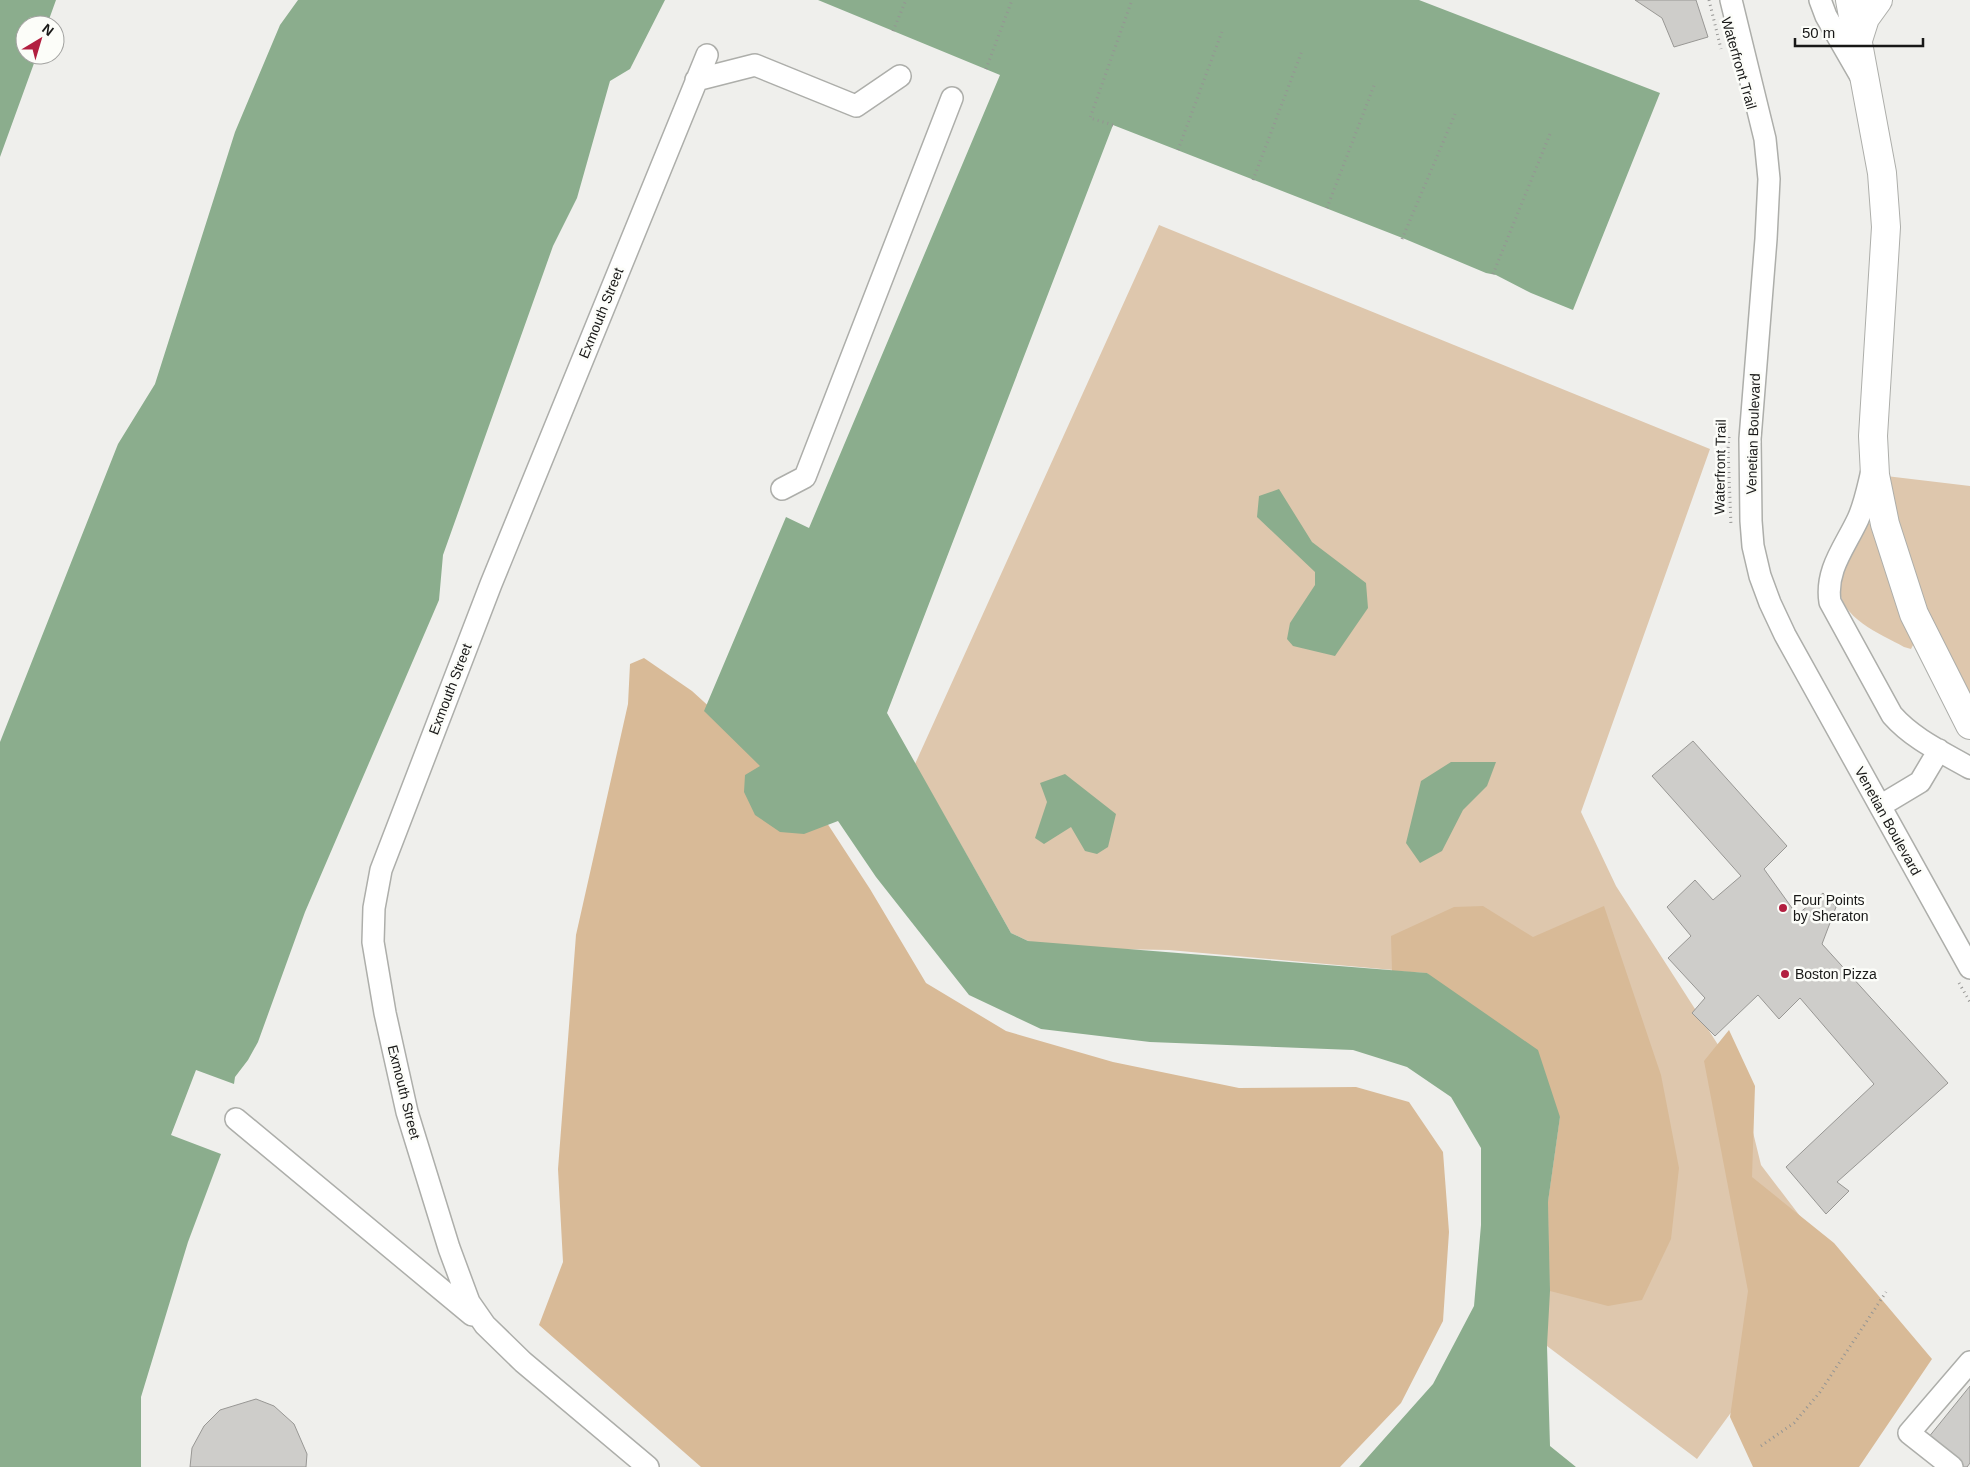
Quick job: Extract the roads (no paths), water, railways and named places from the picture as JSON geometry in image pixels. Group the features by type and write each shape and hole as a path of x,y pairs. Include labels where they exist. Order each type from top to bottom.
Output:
{"highway":[{"path":"1858,40 1865,18 1878,0"},
{"path":"1853,5 1882,173 1886,227 1874,436 1875,475 1885,524 1914,614 1970,725"}],"street":[{"name":"Venetian Boulevard","path":"1731,0 1764,139 1769,179 1750,439 1749,496 1753,546 1760,576 1785,636 1880,806 1963,972"},
{"path":"1820,0 1826,16 1866,85"},
{"name":"Exmouth Street","path":"496,1336 476,1314 462,1286 407,1112 385,1013 373,942 376,889 491,584 707,55"},
{"path":"696,80 755,65 856,106 900,76"},
{"path":"782,489 805,477 952,98"},
{"path":"1874,456 1867,493 1859,518 1830,577 1828,590 1830,602 1892,715 1904,728 1970,768"},
{"path":"1880,806 1920,782 1939,750"},
{"name":"Exmouth Street","path":"236,1119 436,1284 523,1362 648,1467"},
{"path":"1952,1467 1909,1433 1970,1362"}],"place":[{"name":"Four Points by Sheraton","path":"1783,908"},
{"name":"Boston Pizza","path":"1785,974"}]}
